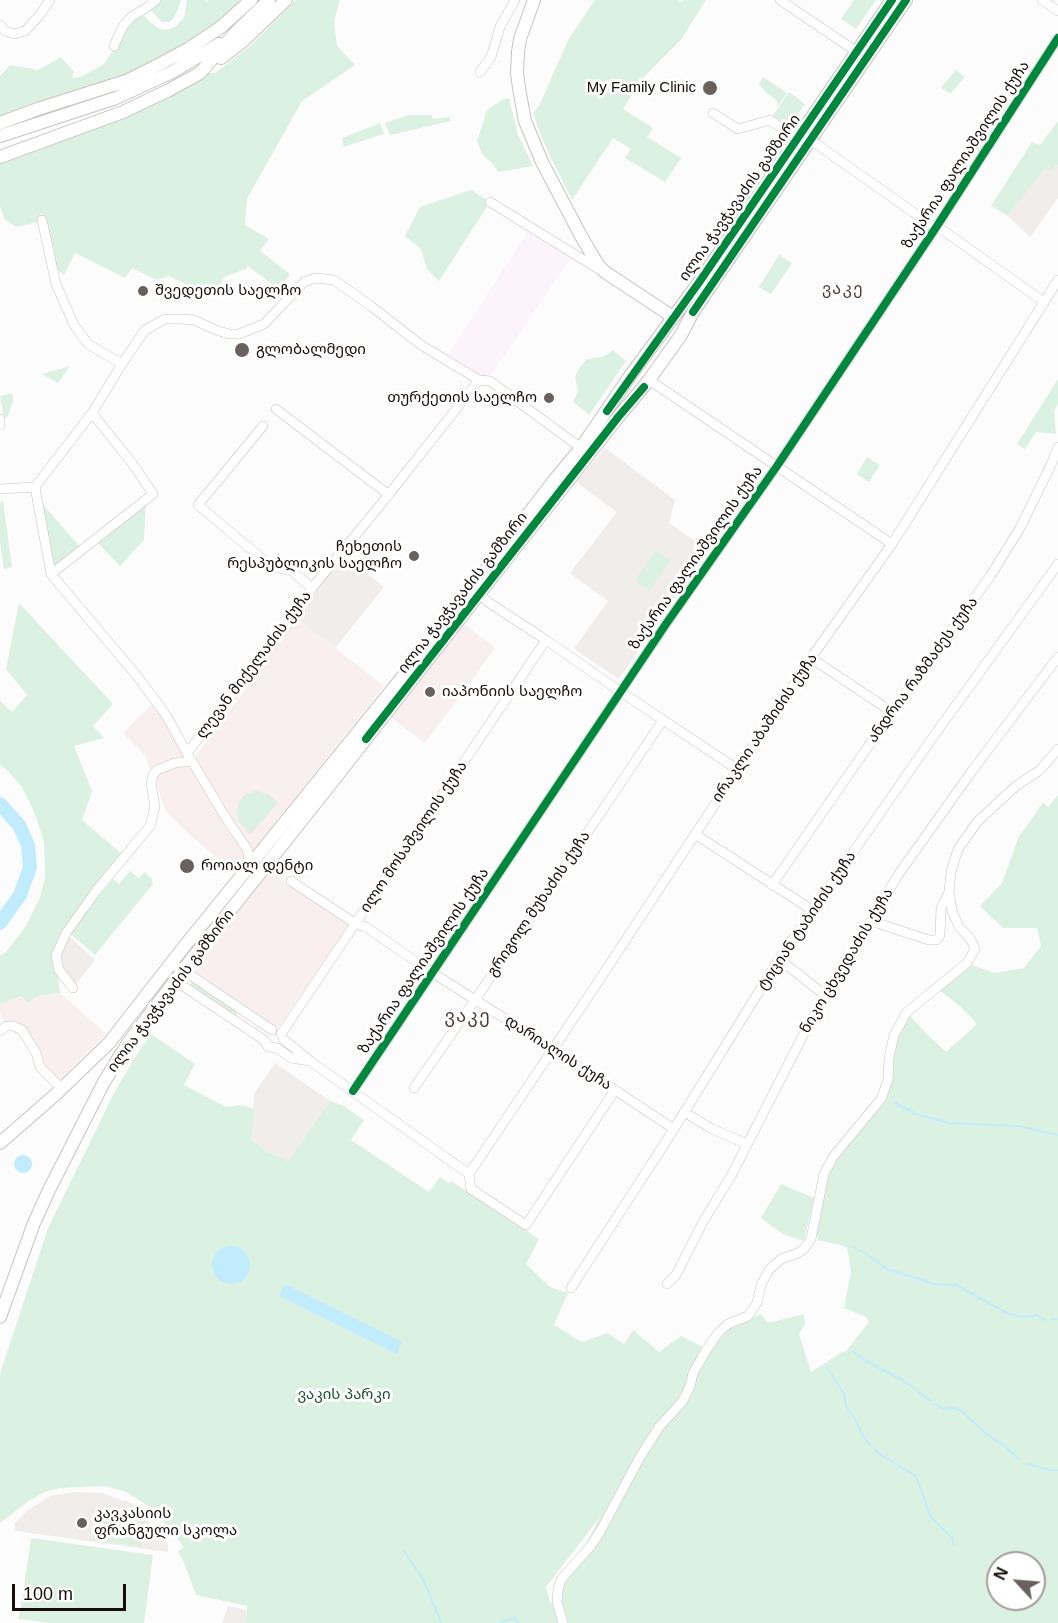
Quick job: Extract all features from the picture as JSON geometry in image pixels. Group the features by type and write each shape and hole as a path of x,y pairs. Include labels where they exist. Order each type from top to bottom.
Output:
{"main road":[{"path":"0,123 126,81 188,49 221,27 252,0"},
{"path":"200,73 235,33 269,0"},
{"path":"0,157 123,112 200,73 242,42 286,0"},
{"path":"534,0 523,27 518,52 518,75 525,121 542,162 589,251 605,272 673,317"},
{"name":"ილია ჭავჭავაძის გამზირი","path":"0,1143 110,1043 167,968 358,732 619,416 651,381 892,0"},
{"name":"ილია ჭავჭავაძის გამზირი","path":"0,1317 34,1223 116,1062 173,983 337,776 475,591 556,478 581,448 803,138 906,0"},
{"path":"0,136 116,98 172,72 208,52 235,33"}],"street":[{"path":"0,25 5,31 14,34 25,31 50,0"},
{"path":"114,46 123,26 131,16 156,0"},
{"path":"480,72 490,57 500,27 515,0"},
{"path":"780,0 857,52"},
{"path":"1042,0 1058,11"},
{"name":"ზაქარია ფალიაშვილის ქუჩა","path":"352,1091 666,624 777,466 937,226 1058,38"},
{"path":"713,112 738,129 770,120 803,138 930,224 937,226 1044,302"},
{"path":"490,202 605,272"},
{"path":"42,220 56,284 74,325 88,344 122,364"},
{"path":"0,489 35,486 92,413 145,330 165,319 194,320 216,330 239,334 264,324 304,282 315,278 334,280 421,345 479,380 490,381 581,448"},
{"name":"ირაკლი აბაშიძის ქუჩა","path":"469,1174 811,658 892,544 1058,280"},
{"name":"ლევან მიქელაძის ქუჩა","path":"189,757 291,620 312,588 389,495 479,380"},
{"path":"651,381 892,544"},
{"path":"276,410 389,495"},
{"path":"51,574 153,494 135,467 92,413"},
{"path":"0,418 0,425"},
{"path":"263,426 198,505 271,566 292,571 312,588"},
{"name":"ანდრია რაზმაძეს ქუჩა","path":"772,885 991,574 1020,528 1058,447"},
{"path":"35,486 51,574 166,715 224,815 248,849 249,858 242,868 241,876"},
{"name":"ტიციან ტაბიძის ქუჩა","path":"571,1288 674,1129 779,959 933,736 1058,564"},
{"path":"475,591 621,693 737,770"},
{"name":"ილო მოსაშვილის ქუჩა","path":"278,1034 356,924 546,640"},
{"name":"ნიკო ცხვედაძის ქუჩა","path":"667,1284 676,1275 731,1176 814,1014 843,972 898,875 972,771 1058,657"},
{"path":"811,658 892,712"},
{"name":"გრიგოლ მუხაძის ქუჩა","path":"414,1088 476,1000 663,720"},
{"path":"563,1623 557,1602 562,1578 590,1547 659,1427 682,1402 690,1387 693,1373 718,1333 728,1324 748,1316 754,1309 761,1285 769,1270 781,1259 804,1249 811,1239 824,1174 833,1157 881,1099 888,1080 889,1058 894,1035 907,1012 967,963 975,949 970,938 959,927 952,911 949,891 951,873 958,849 978,821 1016,786 1040,770 1058,749"},
{"path":"73,988 58,970 56,955 66,933 96,891 150,826 155,807 151,784 153,775 157,770 189,757"},
{"path":"695,834 812,910"},
{"path":"248,849 255,852 263,849"},
{"name":"დარიალის ქუჩა","path":"291,881 356,924 366,927 431,972 674,1129"},
{"path":"870,921 929,940 937,940 940,935 941,908 949,891"},
{"path":"779,959 826,996"},
{"path":"167,968 177,966 278,1034 310,1061 469,1174 471,1189 526,1226 615,1090"},
{"path":"173,983 180,984 264,1040 268,1047 277,1048 291,1058 310,1061"},
{"path":"2,1028 14,1026 22,1030 36,1053 40,1068 62,1089"},
{"path":"264,1040 266,1034 278,1034"},
{"path":"277,1048 281,1044 278,1034"},
{"path":"684,1112 712,1129 747,1144"}],"shaded area":[{"path":"1055,164 1058,166 1058,198 1030,237 1008,216 1045,167"},
{"path":"531,227 573,254 491,375 479,380 446,358"},
{"path":"605,448 675,500 669,523 708,550 619,679 574,649 608,601 570,573 617,512 576,482"},
{"path":"348,553 367,568 365,572 384,587 335,648 297,619 315,590"},
{"path":"297,619 384,686 235,873 190,835 166,811 145,755 123,733 156,700 193,760"},
{"path":"463,623 494,647 425,743 389,716"},
{"path":"270,869 279,878 349,925 278,1028 194,972"},
{"path":"66,933 95,960 73,988 56,955"},
{"path":"60,993 106,1034 56,1083 40,1067 22,1030 6,1026 0,1013 0,1004 23,996 28,1003 38,996"},
{"path":"275,1063 330,1101 288,1161 267,1152 251,1139 254,1094"},
{"name":"კავკასიის ფრანგული სკოლა","path":"76,1492 103,1493 125,1500 139,1508 151,1518 148,1522 168,1545 168,1552 16,1531 14,1524 28,1510 50,1496"},
{"path":"228,1606 246,1610 248,1618 246,1623 222,1623"}],"green space":[{"path":"159,0 181,0 173,19 169,22 162,22 149,8"},
{"path":"187,0 207,2 209,0 247,0 158,63 84,92 0,118 0,76 10,65 38,70 61,57 74,72 72,78 83,76 104,64 133,20 140,16 146,17 158,28 166,30 175,27 184,18"},
{"path":"296,0 340,0 334,21 337,46 355,65 302,101 247,199 245,225 269,239 260,251 290,274 279,289 248,266 246,269 224,277 214,298 169,276 157,280 132,268 125,278 75,253 64,275 52,266 42,221 16,227 4,219 0,206 0,163 61,140 200,73 215,73 250,46"},
{"path":"595,0 678,0 682,2 684,0 706,0 680,41 642,79 623,109 653,128 647,137 681,158 665,182 625,158 631,149 613,138 572,200 541,136 533,113 539,106 568,40"},
{"path":"854,0 876,0 856,29 841,19"},
{"path":"956,70 965,77 950,94 941,87"},
{"path":"763,77 787,93 777,107 774,98 766,93 759,84"},
{"path":"789,92 805,104 789,128 772,117"},
{"path":"509,98 518,135 533,166 498,172 482,154 477,141 487,110"},
{"path":"409,115 432,115 433,119 449,117 451,121 390,135 385,123"},
{"path":"1058,121 1058,166 1055,164 1050,171 1045,168 1008,216 991,206 1032,142 1040,145"},
{"path":"380,123 384,134 344,147 342,138"},
{"path":"471,190 490,202 439,281 427,269 421,249 405,236 420,207"},
{"path":"779,255 792,263 771,294 759,287"},
{"path":"613,350 626,361 589,415 573,402 578,391 575,377 586,360 604,356"},
{"path":"70,366 58,383 42,374"},
{"path":"1058,379 1058,404 1054,411 1056,434 1036,432 1025,449 1017,444"},
{"path":"12,393 13,401 8,416 4,418 0,396"},
{"path":"867,457 880,465 869,482 857,474"},
{"path":"37,498 82,549 51,574"},
{"path":"3,500 12,567 4,569 0,543 0,504"},
{"path":"146,500 144,540 120,566 94,539"},
{"path":"655,551 670,561 650,590 635,581"},
{"path":"19,603 113,704 93,726 104,738 74,746 92,791 82,820 123,855 56,955 60,993 38,996 28,1003 22,996 0,1004 0,956 6,952 26,926 40,897 45,878 44,842 35,814 22,787 0,765 0,701 12,712 27,695 6,669"},
{"path":"256,791 268,794 278,803 250,834 239,822 237,810 243,797"},
{"name":"ვაკის პარკი","path":"1058,795 1058,1623 245,1623 247,1606 196,1595 178,1551 184,1547 150,1507 126,1492 105,1486 60,1488 47,1491 30,1500 0,1523 0,1374 48,1228 113,1095 151,1034 195,1064 184,1085 226,1107 242,1105 254,1109 251,1139 267,1152 288,1161 330,1101 344,1106 364,1120 351,1140 429,1192 440,1177 449,1183 451,1181 539,1239 526,1264 550,1287 568,1293 554,1325 582,1342 607,1333 624,1344 633,1330 659,1352 681,1336 711,1349 732,1326 761,1314 768,1323 804,1314 805,1324 799,1334 811,1372 846,1351 869,1322 866,1317 844,1308 851,1272 847,1247 818,1240 816,1231 826,1178 832,1165 883,1104 893,1077 894,1051 904,1021 909,1015 946,1052 977,1024 961,1007 939,990 969,964 995,973 1024,968 1041,946 1037,928 1003,928 980,906 1002,883 1019,836 1043,802 1048,807","holes":["600,1517 568,1579 551,1604 546,1587"]},
{"path":"130,871 139,878 144,872 152,879 153,884 95,955 69,933 113,879 119,884"},
{"path":"194,980 239,1011 236,1016 189,986"},
{"path":"781,1184 814,1198 804,1241 783,1234 761,1218"},
{"path":"98,1511 146,1517 141,1547 93,1540"},
{"path":"31,1538 153,1555 144,1623 50,1623 19,1619"}],"water":[{"path":"23,1155 29,1158 32,1164 29,1170 23,1173 17,1170 14,1164 17,1158"},
{"path":"231,1246 244,1252 250,1265 244,1278 231,1284 218,1278 212,1265 218,1252"},
{"path":"285,1284 402,1342 397,1354 279,1296"}],"waterway":[{"path":"0,804 19,825 28,845 30,867 20,895 0,923"},
{"path":"895,1103 916,1114 948,1123 1018,1126 1058,1135"},
{"path":"854,1247 887,1269 934,1284 956,1285 1007,1313 1023,1317 1036,1315 1045,1320"},
{"path":"1052,1319 1058,1319"},
{"path":"852,1351 864,1360 901,1379 931,1401"},
{"path":"826,1367 844,1394 846,1406 870,1445"},
{"path":"935,1404 944,1409 953,1408 962,1411 985,1433 1019,1459"},
{"path":"873,1448 916,1476 930,1516 952,1538 954,1545"},
{"path":"1029,1464 1058,1470"},
{"path":"404,1551 424,1581 441,1623"},
{"path":"499,1623 513,1618 519,1623"}],"cycle path":[{"path":"607,411 700,281 892,0"},
{"path":"693,312 906,0"},
{"path":"353,1091 666,624 777,466 937,226 1058,38"},
{"path":"366,739 644,387"}],"place":[{"name":"My Family Clinic","path":"710,88"},
{"name":"შვედეთის საელჩო","path":"143,291"},
{"name":"გლობალმედი","path":"242,350"},
{"name":"თურქეთის საელჩო","path":"549,398"},
{"name":"ჩეხეთის რესპუბლიკის საელჩო","path":"414,556"},
{"name":"იაპონიის საელჩო","path":"430,692"},
{"name":"როიალ დენტი","path":"187,866"},
{"name":"კავკასიის ფრანგული სკოლა","path":"82,1523"}],"district":[{"name":"ვაკე","path":"843,290"},
{"name":"ვაკე","path":"468,1017"}]}
